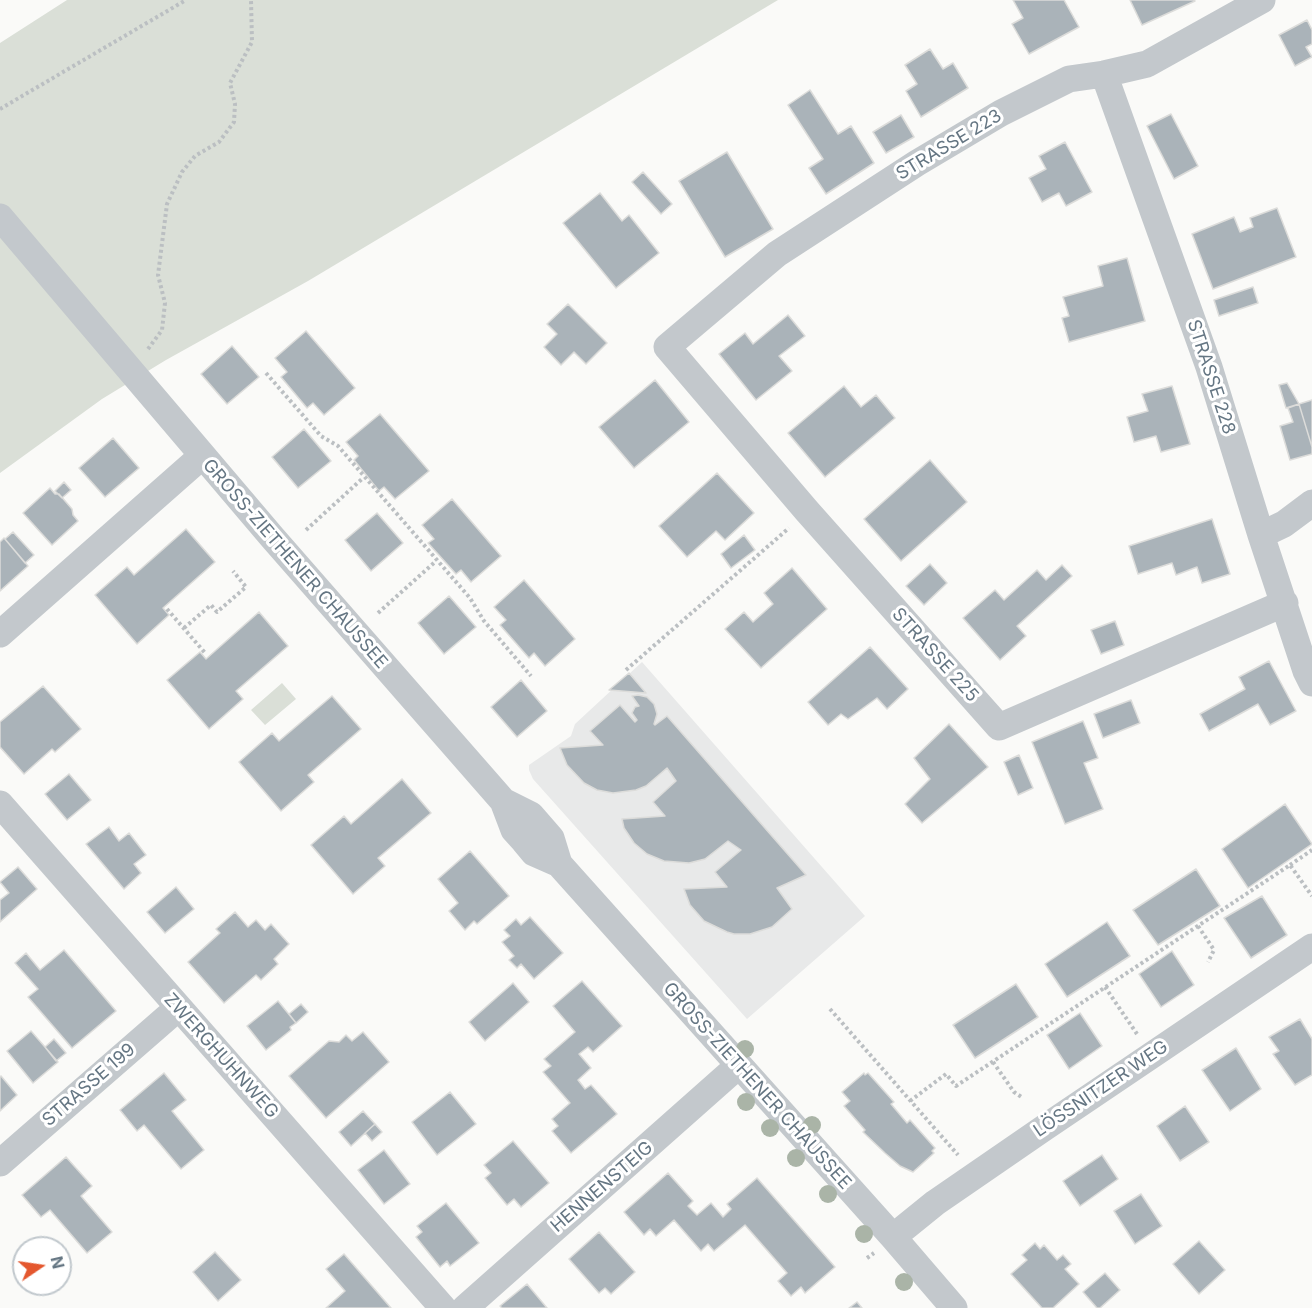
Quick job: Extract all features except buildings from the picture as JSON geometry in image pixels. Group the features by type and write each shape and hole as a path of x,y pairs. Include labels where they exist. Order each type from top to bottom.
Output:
{"street":[{"name":"STRASSE 223","path":"667,347 777,254 917,163 1001,113 1069,79 1147,64 1262,0"},
{"name":"STRASSE 228","path":"1104,74 1209,367 1261,535 1312,683"},
{"name":"GROSS-ZIETHENER CHAUSSEE","path":"0,217 202,456 502,801 514,830 519,836 534,853 559,864 954,1308"},
{"name":"STRASSE 225","path":"667,347 807,511 999,726 1285,603"},
{"path":"0,634 202,456"},
{"path":"1261,535 1284,524 1312,503"},
{"name":"ZWERGHUHNWEG","path":"0,804 443,1308"},
{"name":"LÖSSNITZER WEG","path":"893,1237 935,1203 1312,947"},
{"name":"STRASSE 199","path":"0,1163 178,1008"},
{"name":"HENNENSTEIG","path":"465,1308 738,1066"}],"path":[{"path":"0,110 186,0"},
{"path":"148,349 162,330 165,303 158,275 167,204 182,172 195,156 219,142 234,122 235,104 230,83 252,42 251,0"},
{"path":"266,373 321,436 338,446 363,478 470,598 484,621 531,676"},
{"path":"306,530 363,478"},
{"path":"626,670 807,511"},
{"path":"378,613 436,561"},
{"path":"184,628 212,605 217,612 246,586 233,571"},
{"path":"167,609 206,654"},
{"path":"910,1101 946,1074 956,1086 1312,850"},
{"path":"1290,865 1312,896"},
{"path":"1198,926 1214,950 1208,962"},
{"path":"1105,987 1139,1036"},
{"path":"830,1009 960,1157"},
{"path":"993,1062 1014,1092 1023,1098"}],"shaded area":[{"path":"67,0 778,0 308,281 166,360 102,399 0,473 0,43"},
{"path":"642,662 865,916 747,1019 533,779 529,770 529,765 571,736 575,724"},
{"path":"282,683 296,699 265,725 251,710"}]}
